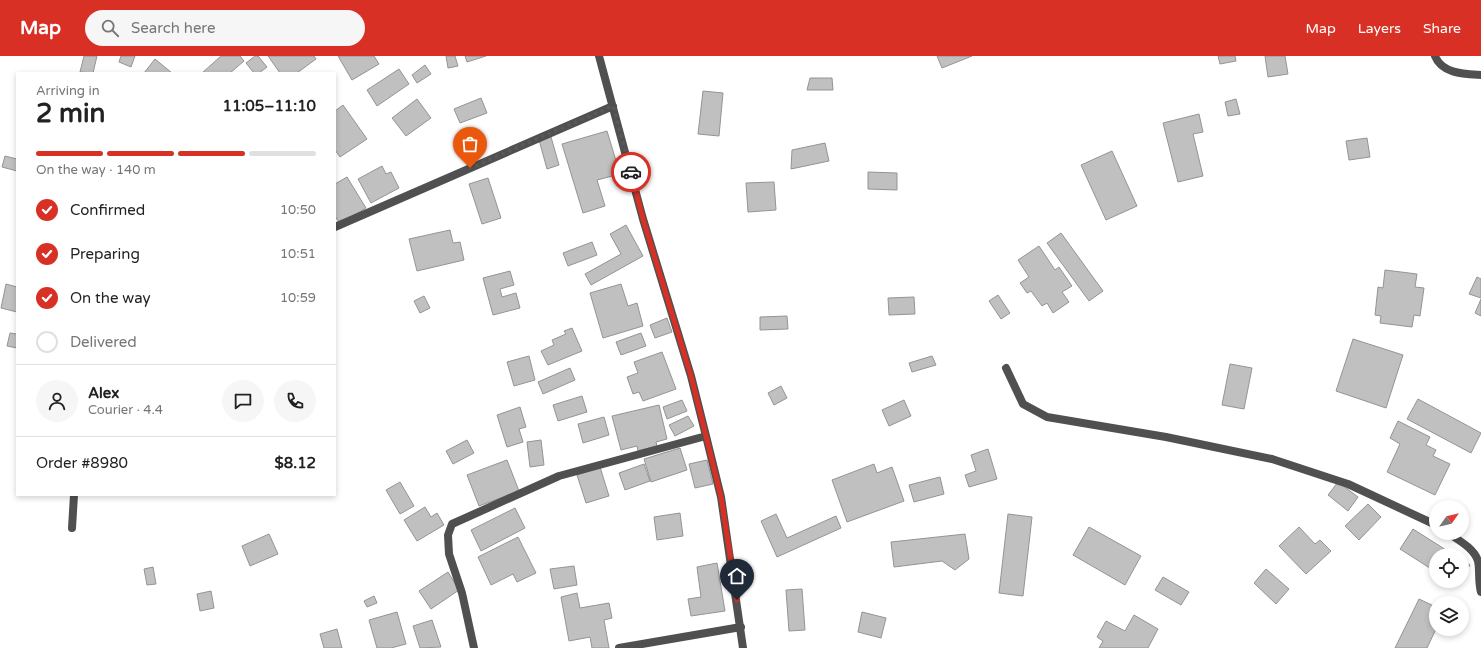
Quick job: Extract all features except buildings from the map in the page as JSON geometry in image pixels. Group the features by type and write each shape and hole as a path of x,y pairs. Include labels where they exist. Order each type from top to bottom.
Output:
{"street":[{"path":"599,56 643,219 691,376 721,497 743,648"},
{"path":"1435,56 1437,61 1453,73 1481,75"},
{"path":"336,228 613,106"},
{"path":"1006,368 1023,404 1047,417 1166,437 1272,459 1348,484 1429,522"},
{"path":"474,648 462,593 449,554 448,535 452,524 559,476 706,436"},
{"path":"72,528 74,496"},
{"path":"1459,540 1465,544 1478,560 1478,581 1481,592"},
{"path":"619,648 741,627"}],"way so far":[{"path":"470,168 613,106 631,172"}],"route":[{"path":"631,172 643,219 691,376 706,436 721,497 737,600"}]}
